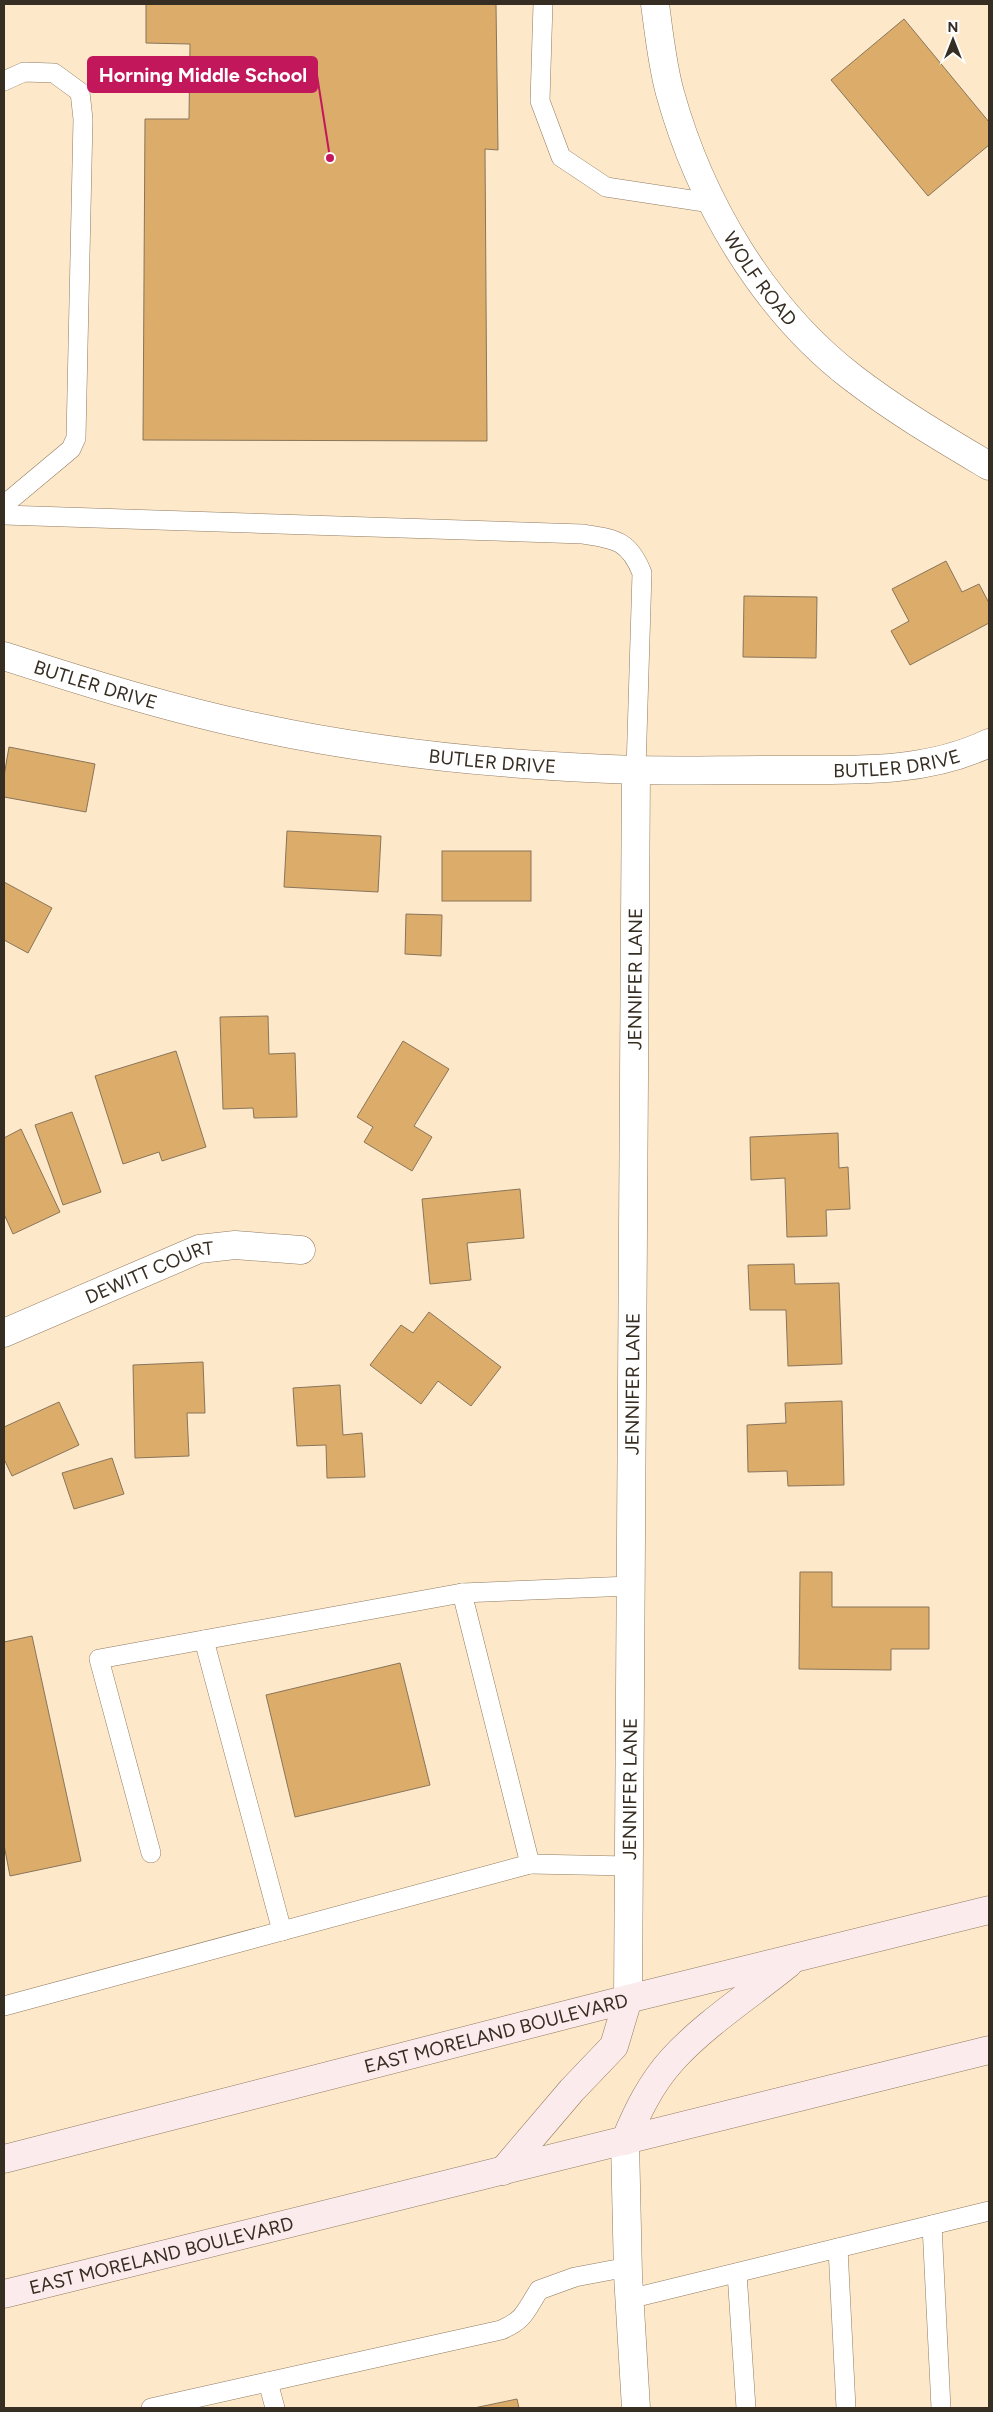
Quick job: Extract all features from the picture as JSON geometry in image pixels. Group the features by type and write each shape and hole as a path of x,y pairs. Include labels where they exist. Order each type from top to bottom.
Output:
{"main road":[{"name":"EAST MORELAND BOULEVARD","path":"4,2159 628,1999 989,1910"},
{"path":"625,2141 641,2103 672,2059 795,1958"},
{"path":"503,2171 572,2090 614,2046 628,1999"},
{"name":"EAST MORELAND BOULEVARD","path":"4,2294 989,2050"}],"street":[{"name":"WOLF ROAD","path":"656,4 669,92 689,152 711,203 738,251 770,294 810,339 852,377 920,426 989,466"},
{"name":"BUTLER DRIVE","path":"4,656 172,707 262,728 378,747 479,760 636,770 860,769 920,766 948,760 989,743"},
{"name":"JENNIFER LANE","path":"628,1999 636,770"},
{"name":"DEWITT COURT","path":"4,1332 200,1249 235,1245 301,1250"},
{"path":"625,2141 629,2299 636,2408"}],"lane":[{"path":"543,4 540,101 561,157 606,187 711,203"},
{"path":"4,81 24,72 54,73 80,92 83,119 76,438 71,449 4,505"},
{"path":"4,515 582,534 614,539 635,555 642,573 636,770"},
{"path":"151,1853 99,1659 462,1593 630,1586"},
{"path":"462,1593 530,1864"},
{"path":"204,1640 282,1931"},
{"path":"4,2006 530,1864 628,1866"},
{"path":"629,2299 989,2211"},
{"path":"932,2225 941,2408"},
{"path":"838,2248 846,2408"},
{"path":"151,2408 501,2330 513,2325 525,2316 539,2290 575,2277 628,2267"},
{"path":"737,2272 746,2408"},
{"path":"268,2382 275,2408"}],"building":[{"path":"146,4 496,4 498,150 485,149 487,441 143,440 145,119 189,119 190,44 146,43"},
{"path":"904,19 989,122 989,145 928,196 831,80"},
{"path":"946,561 962,592 979,584 989,603 989,623 910,665 891,631 909,621 892,589"},
{"path":"744,596 817,597 816,658 743,657"},
{"path":"9,747 95,764 86,812 4,797 4,776"},
{"path":"287,831 381,836 378,892 284,887"},
{"path":"442,851 531,851 531,901 442,901"},
{"path":"4,882 52,908 28,953 4,940"},
{"path":"406,914 442,915 441,956 405,954"},
{"path":"268,1016 269,1054 295,1053 297,1117 254,1118 253,1108 223,1109 220,1017"},
{"path":"403,1041 449,1069 414,1126 432,1137 412,1171 364,1142 373,1127 357,1117"},
{"path":"176,1051 206,1147 162,1161 159,1152 123,1164 95,1076"},
{"path":"72,1112 101,1192 63,1205 35,1125"},
{"path":"21,1129 60,1212 13,1234 4,1214 4,1138"},
{"path":"838,1133 839,1168 848,1167 850,1209 826,1210 827,1236 787,1237 785,1178 751,1180 750,1137"},
{"path":"520,1189 524,1238 467,1243 471,1280 430,1284 422,1199"},
{"path":"794,1264 795,1284 839,1283 842,1364 788,1366 786,1310 750,1310 748,1265"},
{"path":"429,1312 501,1367 471,1406 438,1381 421,1404 370,1365 401,1325 413,1333"},
{"path":"203,1362 205,1413 187,1413 189,1456 135,1458 133,1365"},
{"path":"340,1385 343,1435 362,1433 365,1477 327,1478 326,1445 297,1446 293,1388"},
{"path":"842,1401 844,1485 788,1486 787,1471 748,1472 747,1425 786,1423 785,1403"},
{"path":"59,1402 79,1445 12,1476 4,1459 4,1427"},
{"path":"112,1458 124,1494 74,1509 62,1473"},
{"path":"800,1572 832,1572 832,1607 929,1607 929,1649 891,1649 891,1670 799,1669"},
{"path":"32,1636 81,1861 10,1876 4,1845 4,1642"},
{"path":"400,1663 430,1785 295,1817 266,1695"},
{"path":"517,2399 519,2408 474,2408"}],"place":[{"name":"Horning Middle School","path":"330,158"}]}
